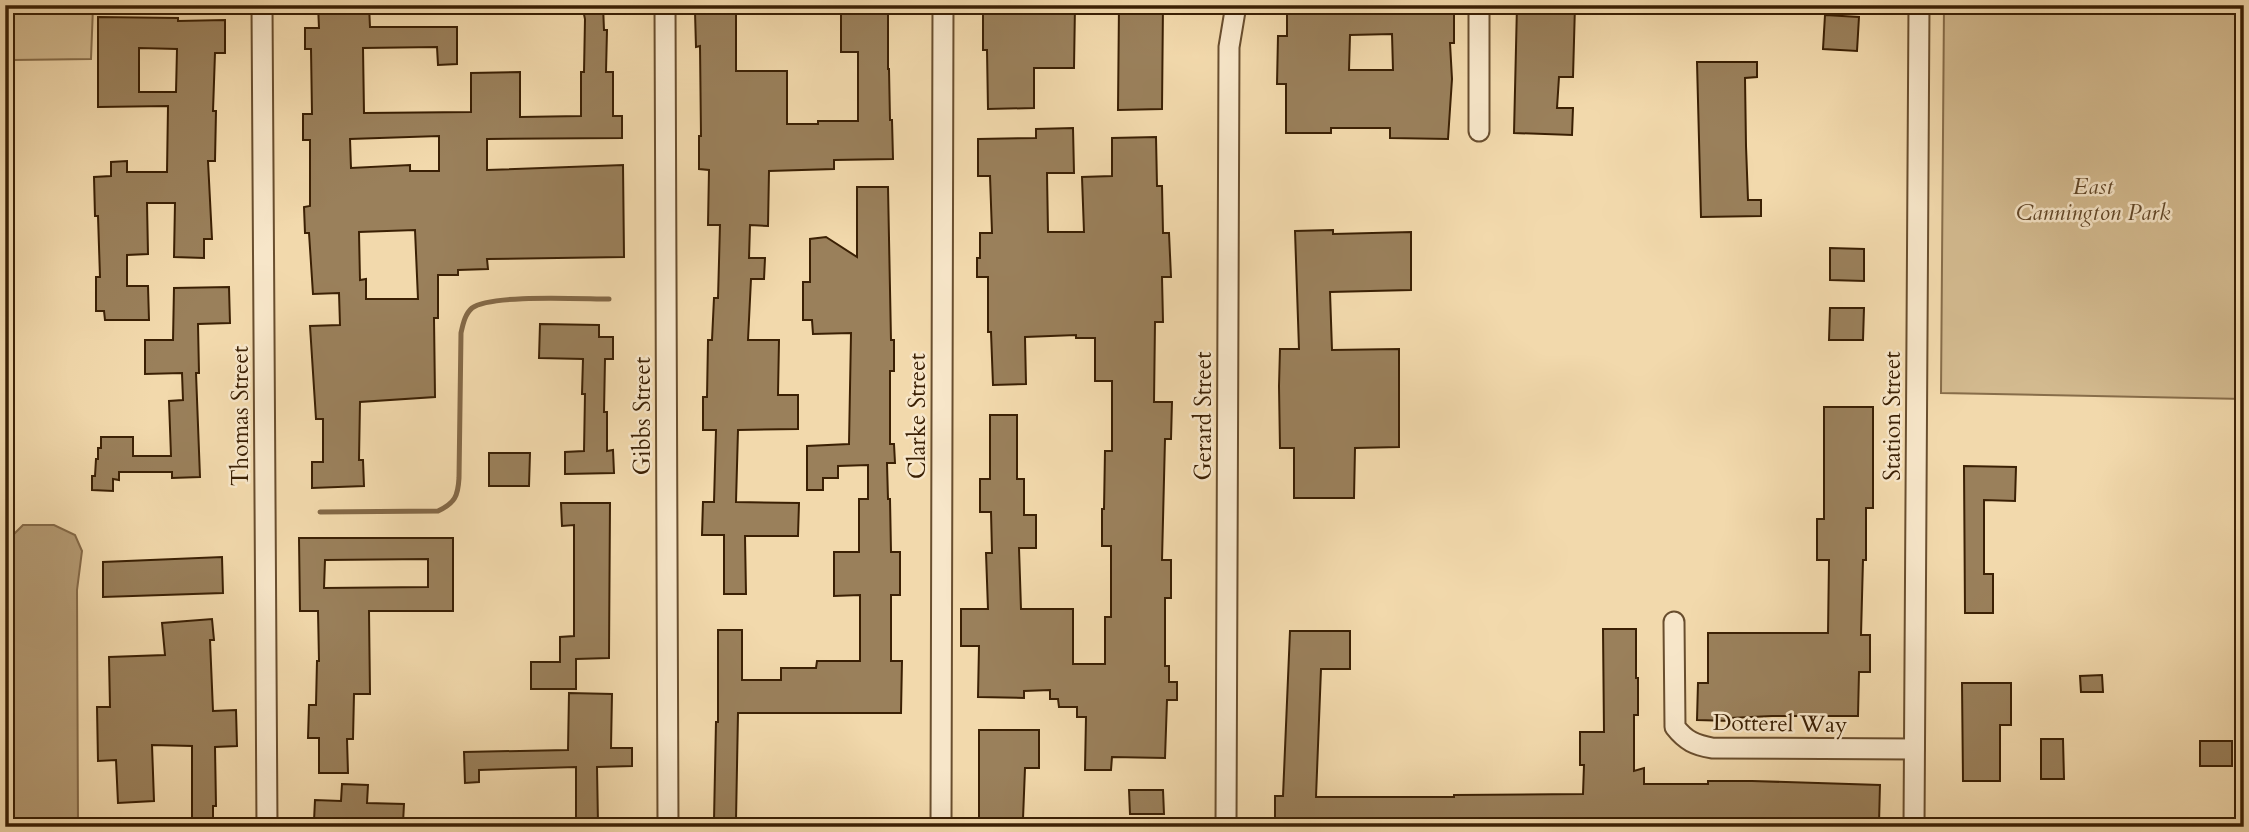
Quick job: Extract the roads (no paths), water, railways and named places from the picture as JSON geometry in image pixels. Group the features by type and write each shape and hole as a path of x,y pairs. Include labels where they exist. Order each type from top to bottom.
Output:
{"street":[{"name":"Thomas Street","path":"262,5 267,827"},
{"name":"Gibbs Street","path":"665,5 668,827"},
{"name":"Clarke Street","path":"941,827 943,5"},
{"name":"Gerard Street","path":"1226,827 1229,47 1236,5"},
{"path":"1479,5 1479,131"},
{"name":"Station Street","path":"1914,827 1919,5"},
{"name":"Dotterel Way","path":"1674,622 1675,727 1684,738 1697,746 1914,749"}],"waterway":[{"path":"320,512 438,511 454,498 459,478 461,333 466,316 472,308 516,299 609,299"}],"park label":[{"name":"East Cannington Park","path":"2093,199"}]}
